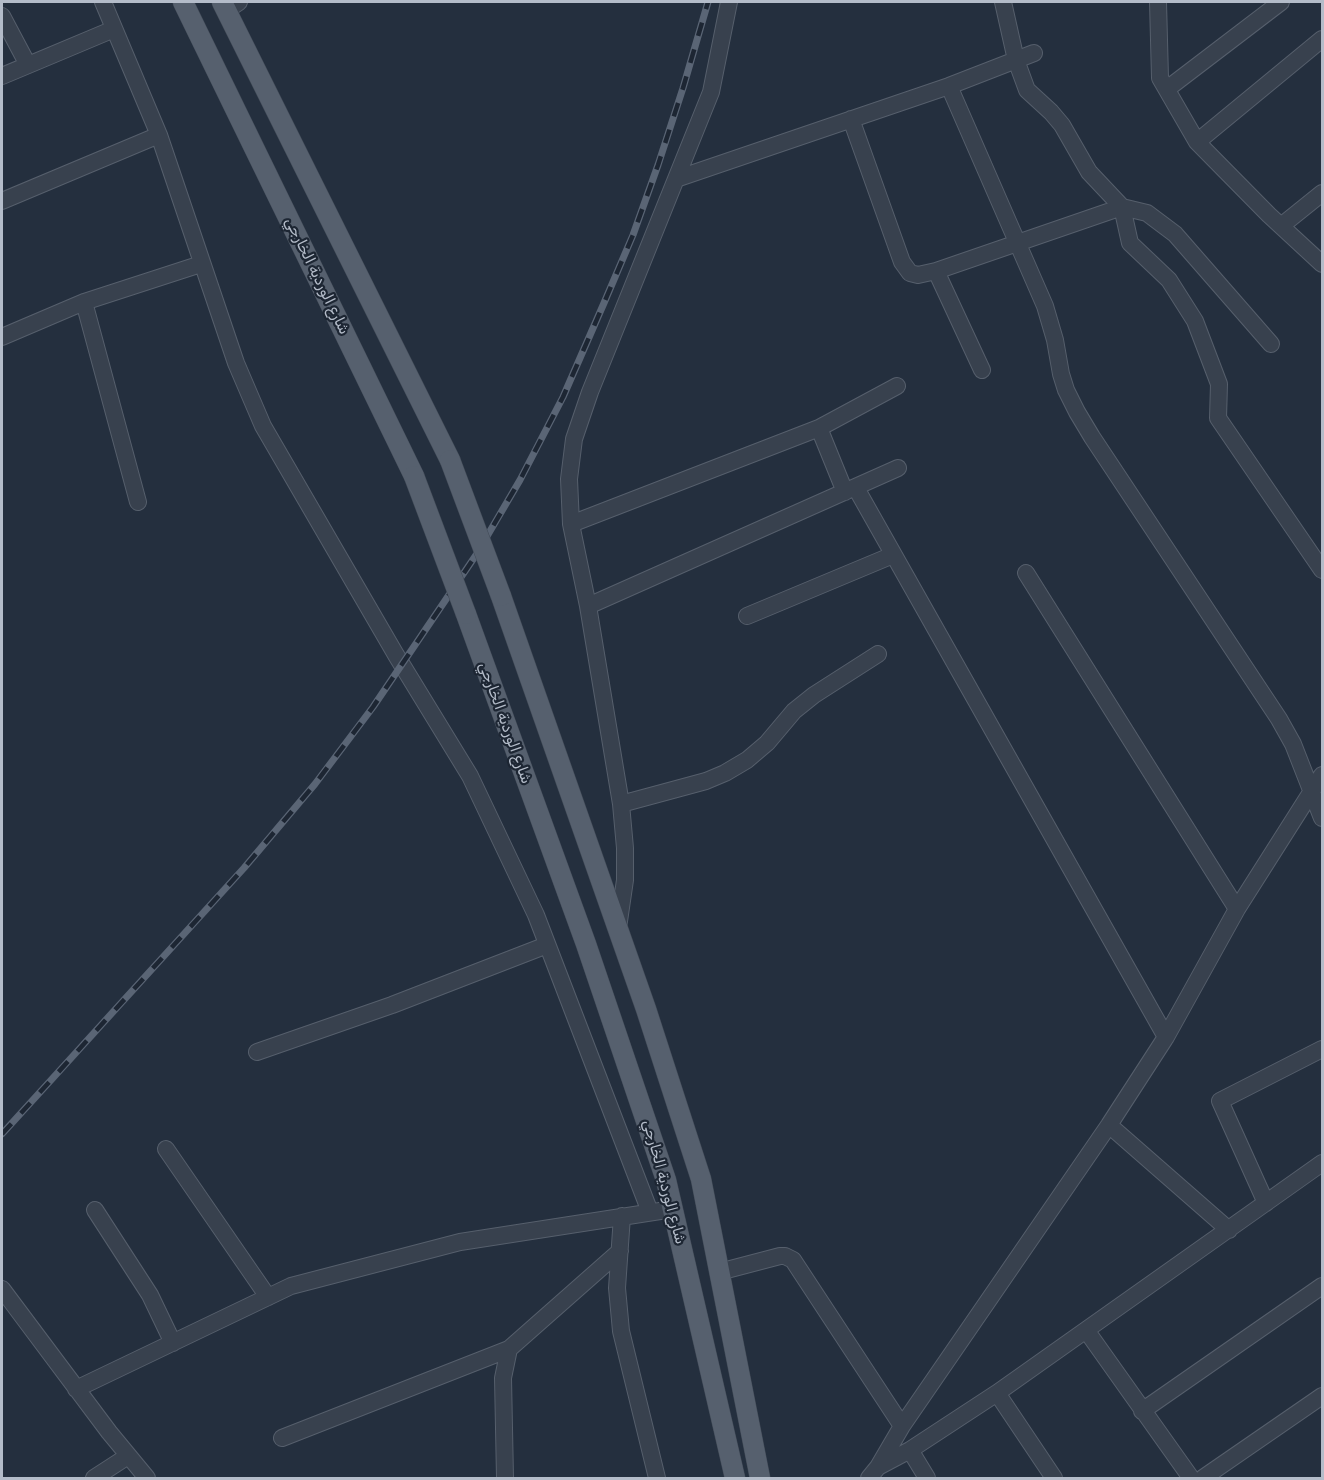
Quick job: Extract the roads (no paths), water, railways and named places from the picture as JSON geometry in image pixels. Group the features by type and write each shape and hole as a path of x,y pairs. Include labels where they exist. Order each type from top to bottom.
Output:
{"main road":[{"name":"شارع الوردية الخارجي","path":"183,2 414,476 466,614 586,944 666,1180 735,1479"},
{"path":"229,4 450,460 501,596 672,1085 701,1179 760,1479"},
{"path":"666,1180 677,1198 685,1200 693,1197 701,1179"},
{"path":"683,1254 692,1242 702,1241 718,1265"}],"street":[{"path":"103,2 159,135 236,363 263,426 396,655 470,776 536,915 650,1212"},
{"path":"618,932 625,880 621,804 588,606 571,524 569,479 574,439 590,392 711,92 729,2"},
{"path":"1003,2 1016,60 1027,90 1062,125 1089,172 1122,207 1130,243 1168,280 1195,321 1220,384 1218,418 1323,570"},
{"path":"1158,2 1160,78 1197,142 1281,226 1323,264"},
{"path":"1167,89 1281,2"},
{"path":"2,16 28,65"},
{"path":"2,76 114,29"},
{"path":"1197,142 1323,39"},
{"path":"676,179 949,86 1034,53"},
{"path":"949,86 1051,324 1061,374 1077,412 1279,719 1293,744 1323,818"},
{"path":"851,119 905,268 910,273 918,275 936,271 1122,207 1147,213 1174,234 1271,344"},
{"path":"2,201 159,135"},
{"path":"1281,226 1323,193"},
{"path":"2,337 84,302 201,264"},
{"path":"936,271 982,370"},
{"path":"84,302 138,502"},
{"path":"571,524 819,428 897,386"},
{"path":"819,428 851,490 893,555 1166,1037"},
{"path":"588,606 898,468"},
{"path":"747,615 893,555"},
{"path":"1026,573 1237,909"},
{"path":"621,804 725,773 747,760 767,743 794,711 814,695 878,654"},
{"path":"873,1473 902,1426 1166,1037 1237,909 1323,775"},
{"path":"257,1052 392,1005 547,945"},
{"path":"1266,1203 1220,1101 1323,1049"},
{"path":"1108,1125 1229,1230"},
{"path":"166,1149 268,1297"},
{"path":"873,1473 997,1393 1323,1163"},
{"path":"76,1389 291,1286 460,1242 673,1209"},
{"path":"95,1210 150,1295 173,1343"},
{"path":"622,1216 617,1288 621,1331 657,1479"},
{"path":"282,1438 509,1349 620,1251"},
{"path":"718,1265 780,1256 793,1260 902,1426"},
{"path":"1142,1411 1323,1286"},
{"path":"2,1289 76,1389 147,1479"},
{"path":"1086,1330 1191,1479"},
{"path":"505,1479 503,1378 509,1349"},
{"path":"997,1393 1054,1479"},
{"path":"1203,1479 1323,1396"},
{"path":"910,1450 927,1479"},
{"path":"94,1479 128,1456"}],"railway":[{"path":"2,1134 244,868 315,784 373,707 476,555 520,480 563,397 633,235 683,88 708,2"}]}
